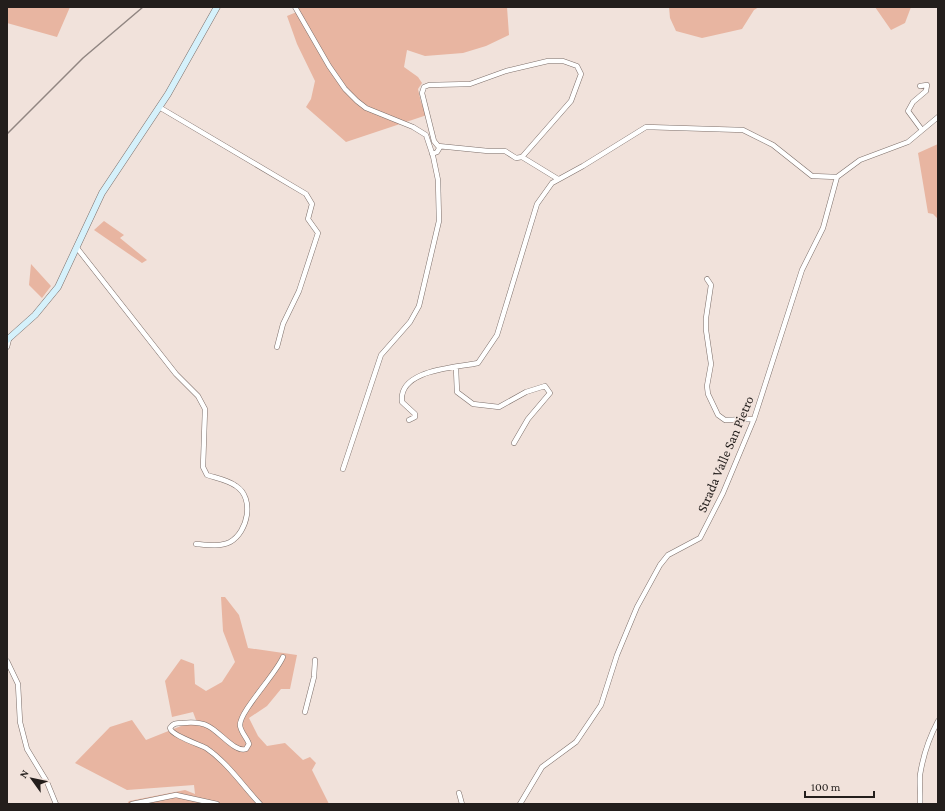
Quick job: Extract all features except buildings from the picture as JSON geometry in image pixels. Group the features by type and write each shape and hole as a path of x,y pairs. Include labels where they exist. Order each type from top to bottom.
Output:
{"street":[{"path":"7,348 8,339 35,315 58,287 102,193 159,107 217,7"},
{"path":"294,7 323,58 345,89 366,108 419,130 426,135 432,154 438,186 439,221 419,306 413,318 381,355 343,469"},
{"path":"548,61 563,61 574,64 580,68 581,74 574,96 522,157 516,158 505,151 440,147 434,141 422,93 425,86 470,84 506,71 548,61"},
{"path":"920,86 926,85 926,91 913,102 908,111 922,130"},
{"path":"159,107 218,140 306,194 312,204 308,219 318,233 299,291 283,324 277,347"},
{"path":"409,420 415,417 415,414 405,406 401,397 410,382 426,373 478,363 497,335 537,204 552,183 646,127 743,130 774,145 812,176 837,177 860,160 908,142 938,117"},
{"path":"432,154 436,153 440,147"},
{"path":"522,157 558,179"},
{"name":"Strada Valle San Pietro","path":"520,804 542,767 576,742 600,705 637,607 660,565 668,555 700,538 723,493 754,419 800,277 823,228 837,177"},
{"path":"77,248 176,374 198,396 205,408 203,467 206,475 237,486 243,493 246,500 247,510 245,523 240,535 229,542 217,545 196,544"},
{"path":"708,279 711,285 706,318 706,330 711,360 708,394 718,415 725,420 754,419"},
{"path":"456,368 457,392 473,404 499,407 526,392 545,386 550,393 528,419 514,443"},
{"path":"260,804 212,752 194,741 173,734 170,728 174,724 194,722 202,723 212,728 238,749 246,749 249,744 240,723 254,699 278,668 283,657"},
{"path":"305,712 314,677 315,660"},
{"path":"7,662 18,684 20,722 27,749 47,782 56,804"},
{"path":"920,804 920,776 924,756 929,738 938,721"},
{"path":"459,793 462,804"},
{"path":"132,804 176,795 217,804"}],"shaded area":[{"path":"7,7 70,7 57,37 7,23"},
{"path":"298,7 507,7 509,35 486,46 463,53 425,56 407,50 404,67 418,77 422,83 418,89 421,102 427,115 346,142 306,107 311,99 315,81 297,44 287,16 299,11"},
{"path":"669,7 759,7 754,10 742,29 702,38 676,31 670,18"},
{"path":"875,7 911,7 905,23 891,30"},
{"path":"938,144 938,219 933,214 928,213 918,153"},
{"path":"104,221 124,235 120,238 147,260 142,263 94,230"},
{"path":"31,264 51,286 42,298 29,285"},
{"path":"221,597 225,597 239,615 248,648 297,655 290,689 281,689 267,706 249,718 258,736 267,746 285,743 303,760 310,757 316,763 312,770 329,804 127,804 129,801 185,790 195,794 194,785 127,790 75,763 110,727 132,720 146,740 196,720 193,712 172,717 165,681 181,659 194,664 195,684 206,691 222,682 235,662 223,631"}],"railway":[{"path":"7,134 83,58 143,7"}]}
